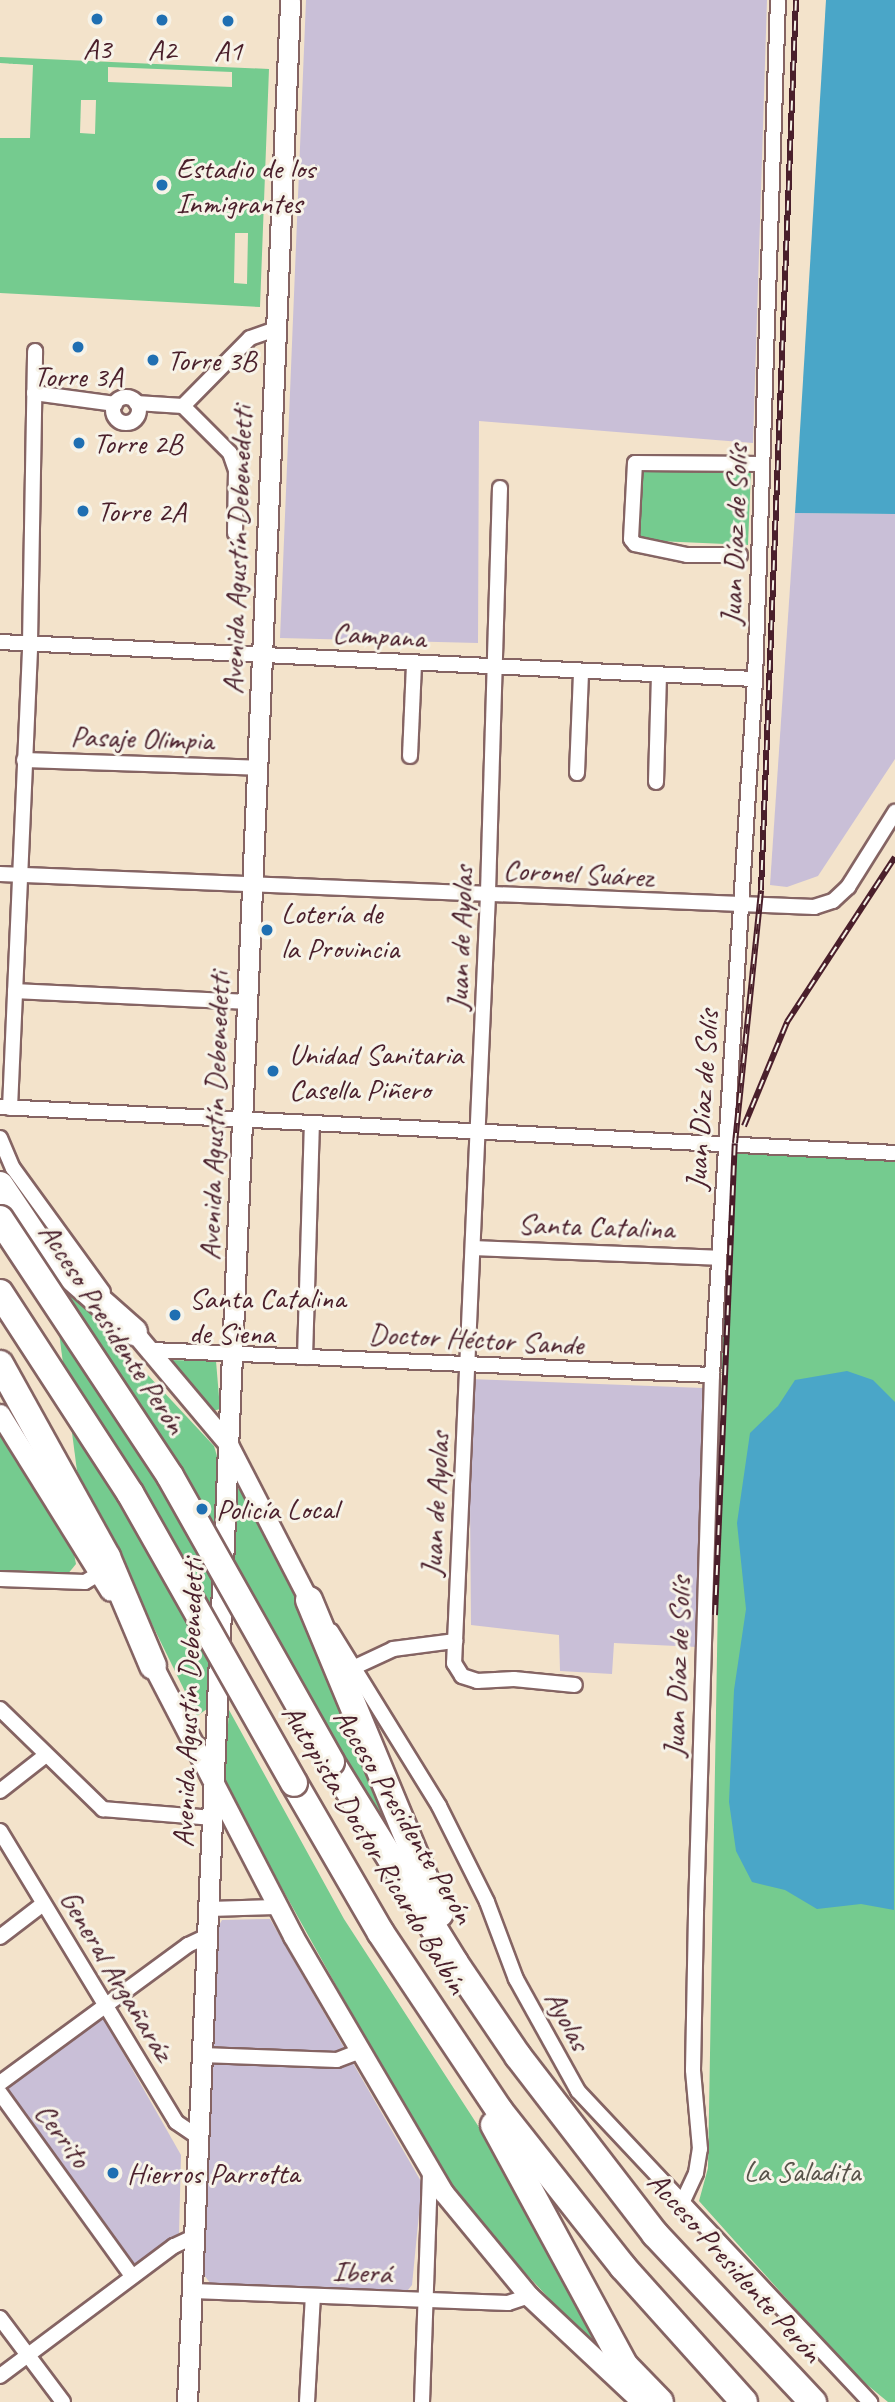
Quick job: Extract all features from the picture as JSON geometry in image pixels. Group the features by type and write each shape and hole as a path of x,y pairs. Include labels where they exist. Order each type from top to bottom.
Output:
{"highway":[{"path":"1,1187 47,1255 143,1341"},
{"name":"Acceso Presidente Perón","path":"0,1219 170,1476 325,1766 497,2025 655,2234 813,2402"},
{"name":"Autopista Doctor Ricardo Balbín","path":"0,1245 146,1464 325,1766 417,1936 550,2127 695,2305 787,2402"},
{"name":"Autopista Doctor Ricardo Balbín","path":"0,1293 130,1493 381,1933 455,2048 623,2267 744,2402"},
{"path":"0,1364 107,1557 153,1666"},
{"path":"309,1600 440,1916 497,2025"},
{"path":"455,2048 625,2366 660,2402"}],"main road":[{"name":"Avenida Agustín Debenedetti","path":"187,2402 264,654 273,330 290,0"},
{"path":"0,1414 100,1573 153,1666 277,1907 358,2052 430,2172 529,2296 642,2402"}],"street":[{"name":"Juan Díaz de Solís","path":"683,2201 696,2173 700,2149 693,2070 712,1375 717,1258 755,679 778,0"},
{"path":"183,406 250,338 273,330"},
{"path":"34,351 30,643 15,991 5,1108 243,1122 726,1142 895,1153"},
{"path":"34,393 115,404"},
{"path":"136,402 137,416 126,422 115,416 115,404 123,397 136,402 183,406 235,461 235,533"},
{"path":"740,555 687,555 635,544 631,539 635,463 762,464"},
{"name":"Juan de Ayolas","path":"500,488 479,1130 454,1663 469,1679 575,1685"},
{"name":"Campana","path":"0,642 659,677 755,679"},
{"path":"410,756 414,664"},
{"path":"577,773 582,672"},
{"path":"656,782 659,677"},
{"name":"Pasaje Olimpia","path":"24,760 259,768"},
{"name":"Coronel Suárez","path":"0,874 742,908 814,907 833,901 848,887 895,812"},
{"path":"15,991 248,1002"},
{"path":"305,1357 312,1125"},
{"path":"0,1138 13,1168 143,1341 229,1445 309,1600"},
{"name":"Santa Catalina","path":"473,1248 717,1258"},
{"name":"Doctor Héctor Sande","path":"143,1341 234,1353 712,1375"},
{"path":"0,1579 85,1582 100,1573"},
{"name":"Ayolas","path":"309,1600 357,1666 475,1876 516,1979 552,2050 594,2111 683,2201 870,2402"},
{"path":"357,1666 393,1649 455,1641"},
{"path":"0,1709 97,1804 110,1811 213,1818"},
{"path":"0,1791 46,1755"},
{"name":"General Argañaráz","path":"0,1831 176,2122 198,2137"},
{"path":"0,1937 43,1904"},
{"path":"208,1909 277,1907"},
{"path":"0,2083 105,2004 207,1936"},
{"path":"202,2055 337,2060 358,2052"},
{"name":"Cerrito","path":"0,2093 132,2276"},
{"path":"422,2402 430,2172"},
{"path":"0,2376 132,2276 195,2236"},
{"name":"Iberá","path":"192,2291 508,2303 529,2296"},
{"path":"307,2402 313,2296"},
{"path":"0,2318 63,2402"}],"shaded area":[{"path":"306,0 767,0 753,443 479,421 478,643 280,638"},
{"path":"795,513 895,514 895,759 818,876 787,887 770,885"},
{"path":"469,1379 703,1388 697,1647 614,1643 612,1674 560,1671 559,1635 471,1625"},
{"path":"270,1919 422,2183 412,2285 403,2296 210,2283 202,2272 218,1927 222,1920"},
{"name":"Hierros Parrotta","path":"102,2016 181,2155 179,2233 133,2267 3,2089"}],"green space":[{"path":"0,57 269,69 260,307 0,293 0,138 30,138 33,65 0,63","holes":["108,67 232,72 232,87 108,82","81,100 96,100 95,134 80,133","235,233 248,233 247,284 234,283"]},
{"path":"641,466 751,470 748,545 635,540"},
{"name":"La Saladita","path":"726,1142 895,1153 895,2402 888,2402 854,2374 699,2201 708,2168"},
{"path":"51,1271 214,1446 219,1463 207,1709 197,1716 77,1471"},
{"path":"168,1360 216,1361 220,1409 213,1411"},
{"path":"0,1430 74,1554 76,1564 67,1575 0,1572"},
{"path":"235,1489 242,1489 268,1536 428,1901 351,1777 232,1557"},
{"path":"229,1710 344,1919 497,2155 609,2363 518,2265 441,2174 224,1784"}],"water":[{"path":"826,0 895,0 895,514 795,513"},
{"path":"847,1371 873,1380 895,1402 894,1910 861,1904 817,1909 785,1890 752,1882 736,1851 729,1802 734,1690 746,1609 737,1523 750,1433 778,1406 795,1380"}],"railway":[{"path":"715,1615 735,1143 761,890 796,0"},
{"path":"744,1126 787,1022 895,857"}],"place":[{"name":"A3","path":"97,19"},
{"name":"A2","path":"162,20"},
{"name":"A1","path":"228,21"},
{"name":"Estadio de los Inmigrantes","path":"162,185"},
{"name":"Torre 3A","path":"78,347"},
{"name":"Torre 3B","path":"153,360"},
{"name":"Torre 2B","path":"79,443"},
{"name":"Torre 2A","path":"83,511"},
{"name":"Lotería de la Provincia","path":"267,930"},
{"name":"Unidad Sanitaria Casella Piñero","path":"273,1071"},
{"name":"Santa Catalina de Siena","path":"175,1315"},
{"name":"Policía Local","path":"202,1509"},
{"name":"Hierros Parrotta","path":"113,2173"}]}
